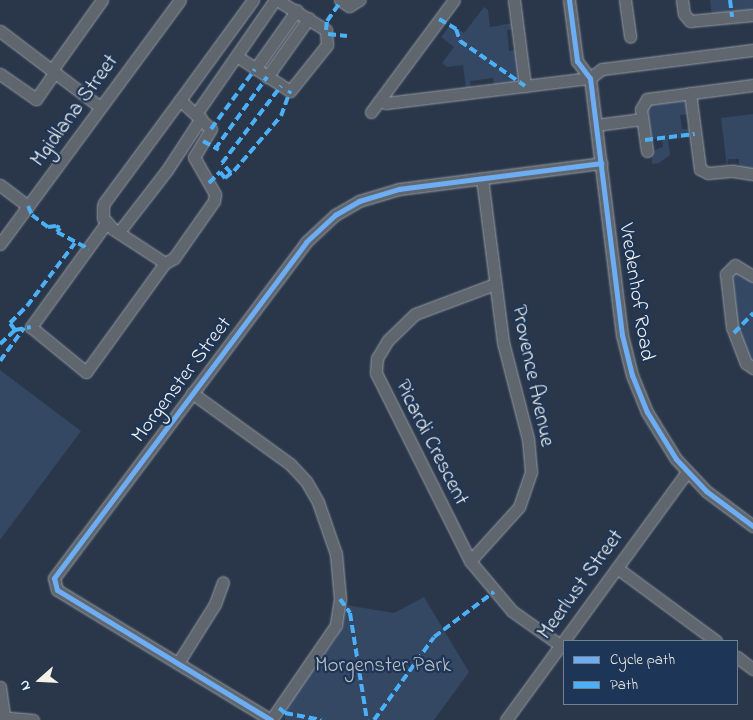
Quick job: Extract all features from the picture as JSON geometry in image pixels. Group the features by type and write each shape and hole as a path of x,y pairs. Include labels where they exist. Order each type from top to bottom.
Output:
{"street":[{"path":"0,74 36,98 102,0"},
{"name":"Mgidlana Street","path":"0,244 180,0"},
{"path":"165,263 107,222 102,213 104,204 253,0"},
{"path":"119,232 167,170 198,116 276,0 297,10 326,30 327,45 291,91 238,57"},
{"path":"341,0 349,6 359,0"},
{"path":"371,112 454,0"},
{"path":"514,0 525,86"},
{"path":"569,0 578,61 590,78"},
{"path":"625,0 630,37"},
{"path":"682,0 684,14 690,21 753,15"},
{"path":"255,69 297,10"},
{"path":"267,77 309,18"},
{"path":"0,32 100,107"},
{"path":"379,101 386,103 590,78 602,68 753,50"},
{"name":"Vredenhof Road","path":"590,78 628,362 647,412 687,472 706,491 753,526"},
{"path":"647,151 641,106 647,99 753,85"},
{"path":"690,93 700,169 708,173 733,171 753,174"},
{"path":"107,222 31,327 86,372 165,263 174,258 214,201 215,194 194,157 211,129 180,100"},
{"path":"596,124 642,119"},
{"name":"Morgenster Street","path":"271,720 58,590 53,582 306,242 335,215 359,201 386,192 601,163"},
{"name":"Provence Avenue","path":"470,561 519,507 531,472 528,439 503,342 482,178"},
{"path":"0,185 28,206"},
{"path":"753,276 735,265 726,274 732,327 746,364 753,368"},
{"name":"Picardi Crescent","path":"495,284 415,314 388,340 375,366 379,382 470,561 512,610 560,645"},
{"path":"192,393 290,464 306,481 318,502 336,554 340,599 336,625 271,720"},
{"name":"Meerlust Street","path":"564,640 687,472"},
{"path":"617,568 715,640"},
{"path":"178,663 215,604 223,582"},
{"name":"Meerlust Street","path":"506,720 563,641"},
{"path":"738,658 753,669"},
{"path":"0,687 2,717 33,720"}],"green space":[{"path":"710,0 753,0 753,11 712,16"},
{"path":"484,7 488,10 490,27 513,23 514,29 507,30 509,51 517,50 520,78 516,83 494,86 493,78 470,81 471,89 466,89 463,65 447,67 442,63 454,47 441,37 451,24 464,33"},
{"path":"682,99 686,102 689,114 680,115 682,129 691,129 692,137 668,140 670,155 659,163 652,164 652,151 663,147 662,140 653,139 649,135 646,104"},
{"path":"753,114 753,170 739,168 739,159 728,159 727,167 721,118"},
{"path":"734,271 753,280 753,363 735,325 730,275"},
{"path":"0,370 81,431 0,540"},
{"name":"Morgenster Park","path":"424,597 469,672 434,720 285,720 285,708 336,639 346,605 394,613"}],"marked path":[{"path":"730,0 732,17"},
{"path":"326,30 327,21 341,1"},
{"path":"439,19 456,29 460,41 525,86"},
{"path":"328,34 347,36"},
{"path":"211,129 255,69"},
{"path":"215,149 267,77"},
{"path":"231,173 222,163 281,86"},
{"path":"209,183 220,172 225,178 234,171 281,116 290,91"},
{"path":"645,140 695,134"},
{"path":"203,141 219,150"},
{"path":"28,206 32,215 48,227 56,226 60,228 57,232 89,249"},
{"path":"15,330 10,323 27,306 75,243"},
{"path":"734,333 753,313"},
{"path":"0,344 15,330 31,327"},
{"path":"0,361 24,328"},
{"path":"374,720 434,637 494,592"},
{"path":"340,599 350,613 367,720"},
{"path":"279,708 285,713 321,720"}],"cycle path":[{"path":"569,0 577,61 590,78 622,335 632,375 647,412 676,459 706,491 753,526"},
{"path":"271,720 57,590 54,578 306,242 335,215 359,201 399,189 601,163"}]}
